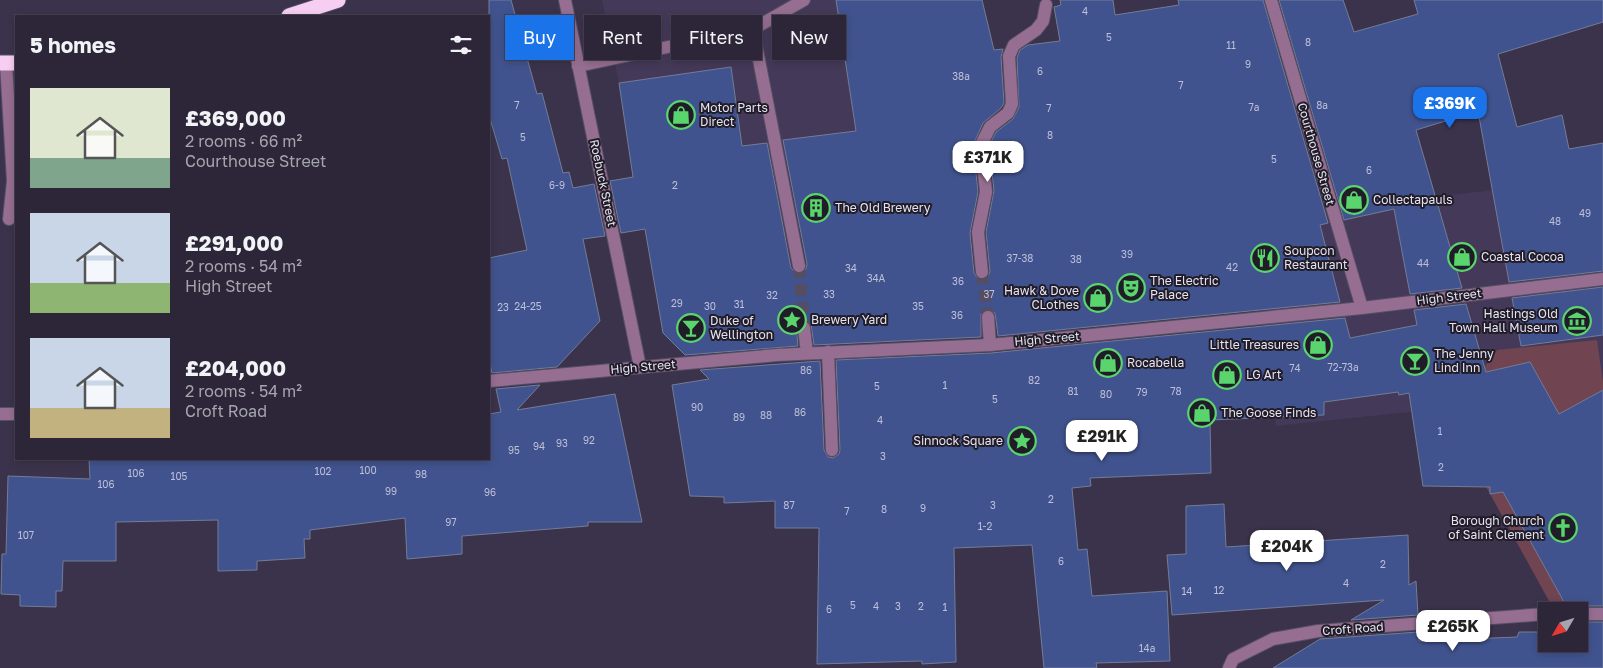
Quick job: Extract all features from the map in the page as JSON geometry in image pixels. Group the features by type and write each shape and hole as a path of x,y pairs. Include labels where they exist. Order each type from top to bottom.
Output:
{"highway":[{"path":"292,15 338,0"}],"street":[{"name":"Roebuck Street","path":"565,0 640,367"},
{"path":"762,24 804,0"},
{"name":"Courthouse Street","path":"1271,0 1362,308"},
{"path":"982,272 978,232 986,192 981,145 990,127 1008,113 1012,104 1009,56 1014,45 1036,30 1044,21 1046,5"},
{"path":"578,66 671,46"},
{"path":"759,60 800,266"},
{"path":"7,63 5,125 13,181 9,219"},
{"name":"High Street","path":"490,381 807,353 990,344 1362,308 1603,279"},
{"path":"988,317 990,344"},
{"path":"804,328 807,353"},
{"path":"828,352 832,450"},
{"path":"0,414 15,414"},
{"path":"1588,614 1603,614"},
{"name":"Croft Road","path":"1229,668 1233,659 1273,639 1318,631 1538,615"}],"shaded area":[{"path":"602,0 907,0 818,234 785,240 631,163 614,60 661,60 661,15 605,15"},
{"path":"1603,178 1603,389 1276,426 1251,217"},
{"name":"Borough Church of Saint Clement","path":"1597,340 1603,382 1603,604 1549,601 1473,463 1480,373 1497,350"}],"building":[{"path":"489,0 511,0 515,15 505,15 505,60 528,60 537,94 542,93 563,173 569,172 573,188 594,184 605,236 583,239 600,321 557,367 492,373 490,364 490,258 527,250 507,158 502,159 490,118"},
{"path":"836,0 982,0 994,50 1003,49 1001,57 1004,103 1001,108 983,123 973,145 978,192 970,233 974,273 978,279 982,280 987,278 990,272 986,232 994,191 989,146 996,132 1013,119 1019,107 1017,58 1020,50 1028,45 1060,41 1054,7 1061,5 1060,0 1113,0 1115,15 1179,5 1178,0 1263,0 1328,223 1320,225 1340,302 998,336 995,313 987,309 981,314 981,337 814,345 811,324 804,320 796,325 798,346 685,355 663,333 645,229 621,233 610,181 633,177 619,83 731,67 742,146 767,143 791,268 796,273 801,274 806,269 807,264 783,140 856,131 845,60 846,15 838,15"},
{"path":"1279,0 1343,0 1354,32 1418,14 1414,0 1603,0 1603,22 1498,54 1517,127 1562,115 1569,149 1603,143 1603,271 1509,282 1478,111 1416,130 1462,288 1410,294 1394,209 1344,220"},
{"path":"1603,287 1603,335 1521,346 1512,298"},
{"path":"1466,304 1486,372 1530,362 1559,414 1603,390 1603,606 1588,606 1588,602 1564,602 1503,492 1490,494 1490,487 1423,486 1409,393 1399,395 1398,392 1324,402 1324,415 1210,420 1211,473 1090,478 1091,486 1072,488 1078,550 1087,549 1092,596 1167,591 1170,661 1096,663 1097,668 1044,668 1032,545 954,548 956,662 922,664 922,661 817,664 819,528 775,528 775,501 724,503 724,497 690,496 672,385 709,379 700,370 820,361 824,450 828,457 833,458 839,454 840,450 836,360 991,353 1345,318 1350,338 1417,325 1414,310"},
{"path":"540,385 517,410 615,394 642,522 588,522 588,526 462,536 462,554 407,559 405,518 310,530 310,539 304,539 305,558 257,561 257,570 218,571 218,520 116,522 116,561 63,561 62,591 56,591 56,607 20,606 20,595 1,594 2,554 6,554 8,476 90,479 89,460 490,460 490,414 501,412 496,389"},
{"path":"1224,504 1226,547 1408,535 1409,585 1416,581 1418,615 1351,620 1384,600 1172,615 1167,555 1186,554 1186,506"},
{"path":"1588,622 1603,622 1603,668 1273,668 1320,639 1418,632 1419,641 1517,637 1519,632 1538,632 1538,652 1588,652"}],"tunnel":[{"path":"799,266 804,328"},
{"path":"982,272 988,317"}],"place":[{"name":"Motor Parts Direct","path":"681,115"},
{"name":"Collectapauls","path":"1354,200"},
{"name":"The Old Brewery","path":"816,208"},
{"name":"Coastal Cocoa","path":"1462,257"},
{"name":"Soupcon Restaurant","path":"1265,258"},
{"name":"The Electric Palace","path":"1131,288"},
{"name":"Hawk & Dove CLothes","path":"1098,298"},
{"name":"Brewery Yard","path":"792,320"},
{"name":"Hastings Old Town Hall Museum","path":"1577,321"},
{"name":"Duke of Wellington","path":"691,328"},
{"name":"Little Treasures","path":"1318,345"},
{"name":"The Jenny Lind Inn","path":"1415,361"},
{"name":"Rocabella","path":"1108,363"},
{"name":"LG Art","path":"1227,375"},
{"name":"The Goose Finds","path":"1202,413"},
{"name":"Sinnock Square","path":"1022,441"},
{"name":"Borough Church of Saint Clement","path":"1563,528"}]}
